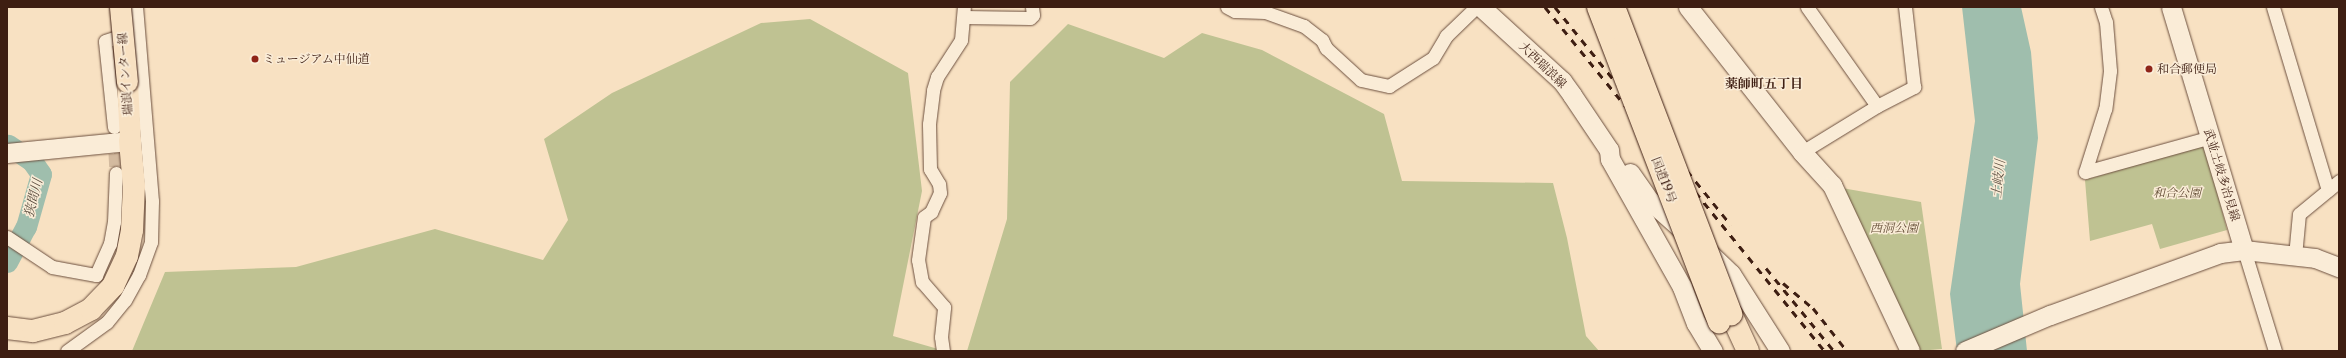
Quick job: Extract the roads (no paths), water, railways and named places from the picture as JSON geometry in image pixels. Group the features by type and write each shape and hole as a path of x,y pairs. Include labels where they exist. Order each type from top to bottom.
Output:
{"highway":[{"name":"国道19号","path":"1598,7 1725,319 1748,351"},
{"name":"国道19号","path":"1614,7 1725,319 1734,351"},
{"path":"12,329 33,331 65,324 91,309 112,286 127,256 132,230 134,186 130,141"}],"main road":[{"name":"瑞浪インター線","path":"120,7 127,82 130,141"},
{"name":"大西瑞浪線","path":"1482,7 1562,81 1609,150"},
{"path":"1688,7 1802,152 1832,185 1910,351"},
{"name":"武並土岐多治見線","path":"2171,7 2244,250"},
{"path":"7,152 45,150 130,141"},
{"path":"1609,150 1616,154 1649,200 1714,257 1731,274 1780,351"},
{"path":"1609,150 1610,159 1682,287 1696,323 1713,351"},
{"path":"1965,351 2050,315 2220,253 2244,250 2315,258 2339,267"},
{"path":"1682,287 1681,277 1704,258 1714,257"}],"street":[{"path":"68,351 107,322 125,300 139,275 151,242 152,201 136,7"},
{"path":"943,351 944,307 922,282 918,260 924,217 931,212 940,193 939,184 930,169 929,124 933,90 937,77 961,40 964,12 1030,18 1032,7"},
{"path":"1227,7 1235,11 1264,12 1304,26 1314,32 1326,48 1361,80 1389,86 1433,58 1446,36 1476,7"},
{"path":"1807,7 1877,106"},
{"path":"1802,152 1877,106 1914,87 1905,7"},
{"path":"2101,7 2106,22 2110,71 2105,109 2085,172 2211,137"},
{"path":"2273,7 2328,190"},
{"path":"114,127 105,41 138,31"},
{"path":"7,237 52,267 96,275 110,244 116,172"},
{"path":"2295,256 2299,214 2339,181"},
{"path":"2244,250 2275,351"}],"water":[{"name":"土岐川","path":"1962,7 2021,7 2031,52 2038,138 2020,284 2027,351 1957,351 1950,294 1975,121"}],"waterway":[{"name":"狭間川","path":"7,262 26,227 41,174 32,161 8,145"}],"tunnel":[{"path":"114,134 116,173"}],"railway":[{"path":"1545,7 1825,351"},
{"path":"1555,7 1731,225"},
{"path":"1766,268 1834,351"},
{"path":"1783,283 1813,308 1847,351"}],"place":[{"name":"ミュージアム中仙道","path":"255,59"},
{"name":"和合郵便局","path":"2149,69"}],"district":[{"name":"薬師町五丁目","path":"1764,83"}],"park label":[{"name":"和合公園","path":"2177,193"},
{"name":"西洞公園","path":"1894,228"}]}
